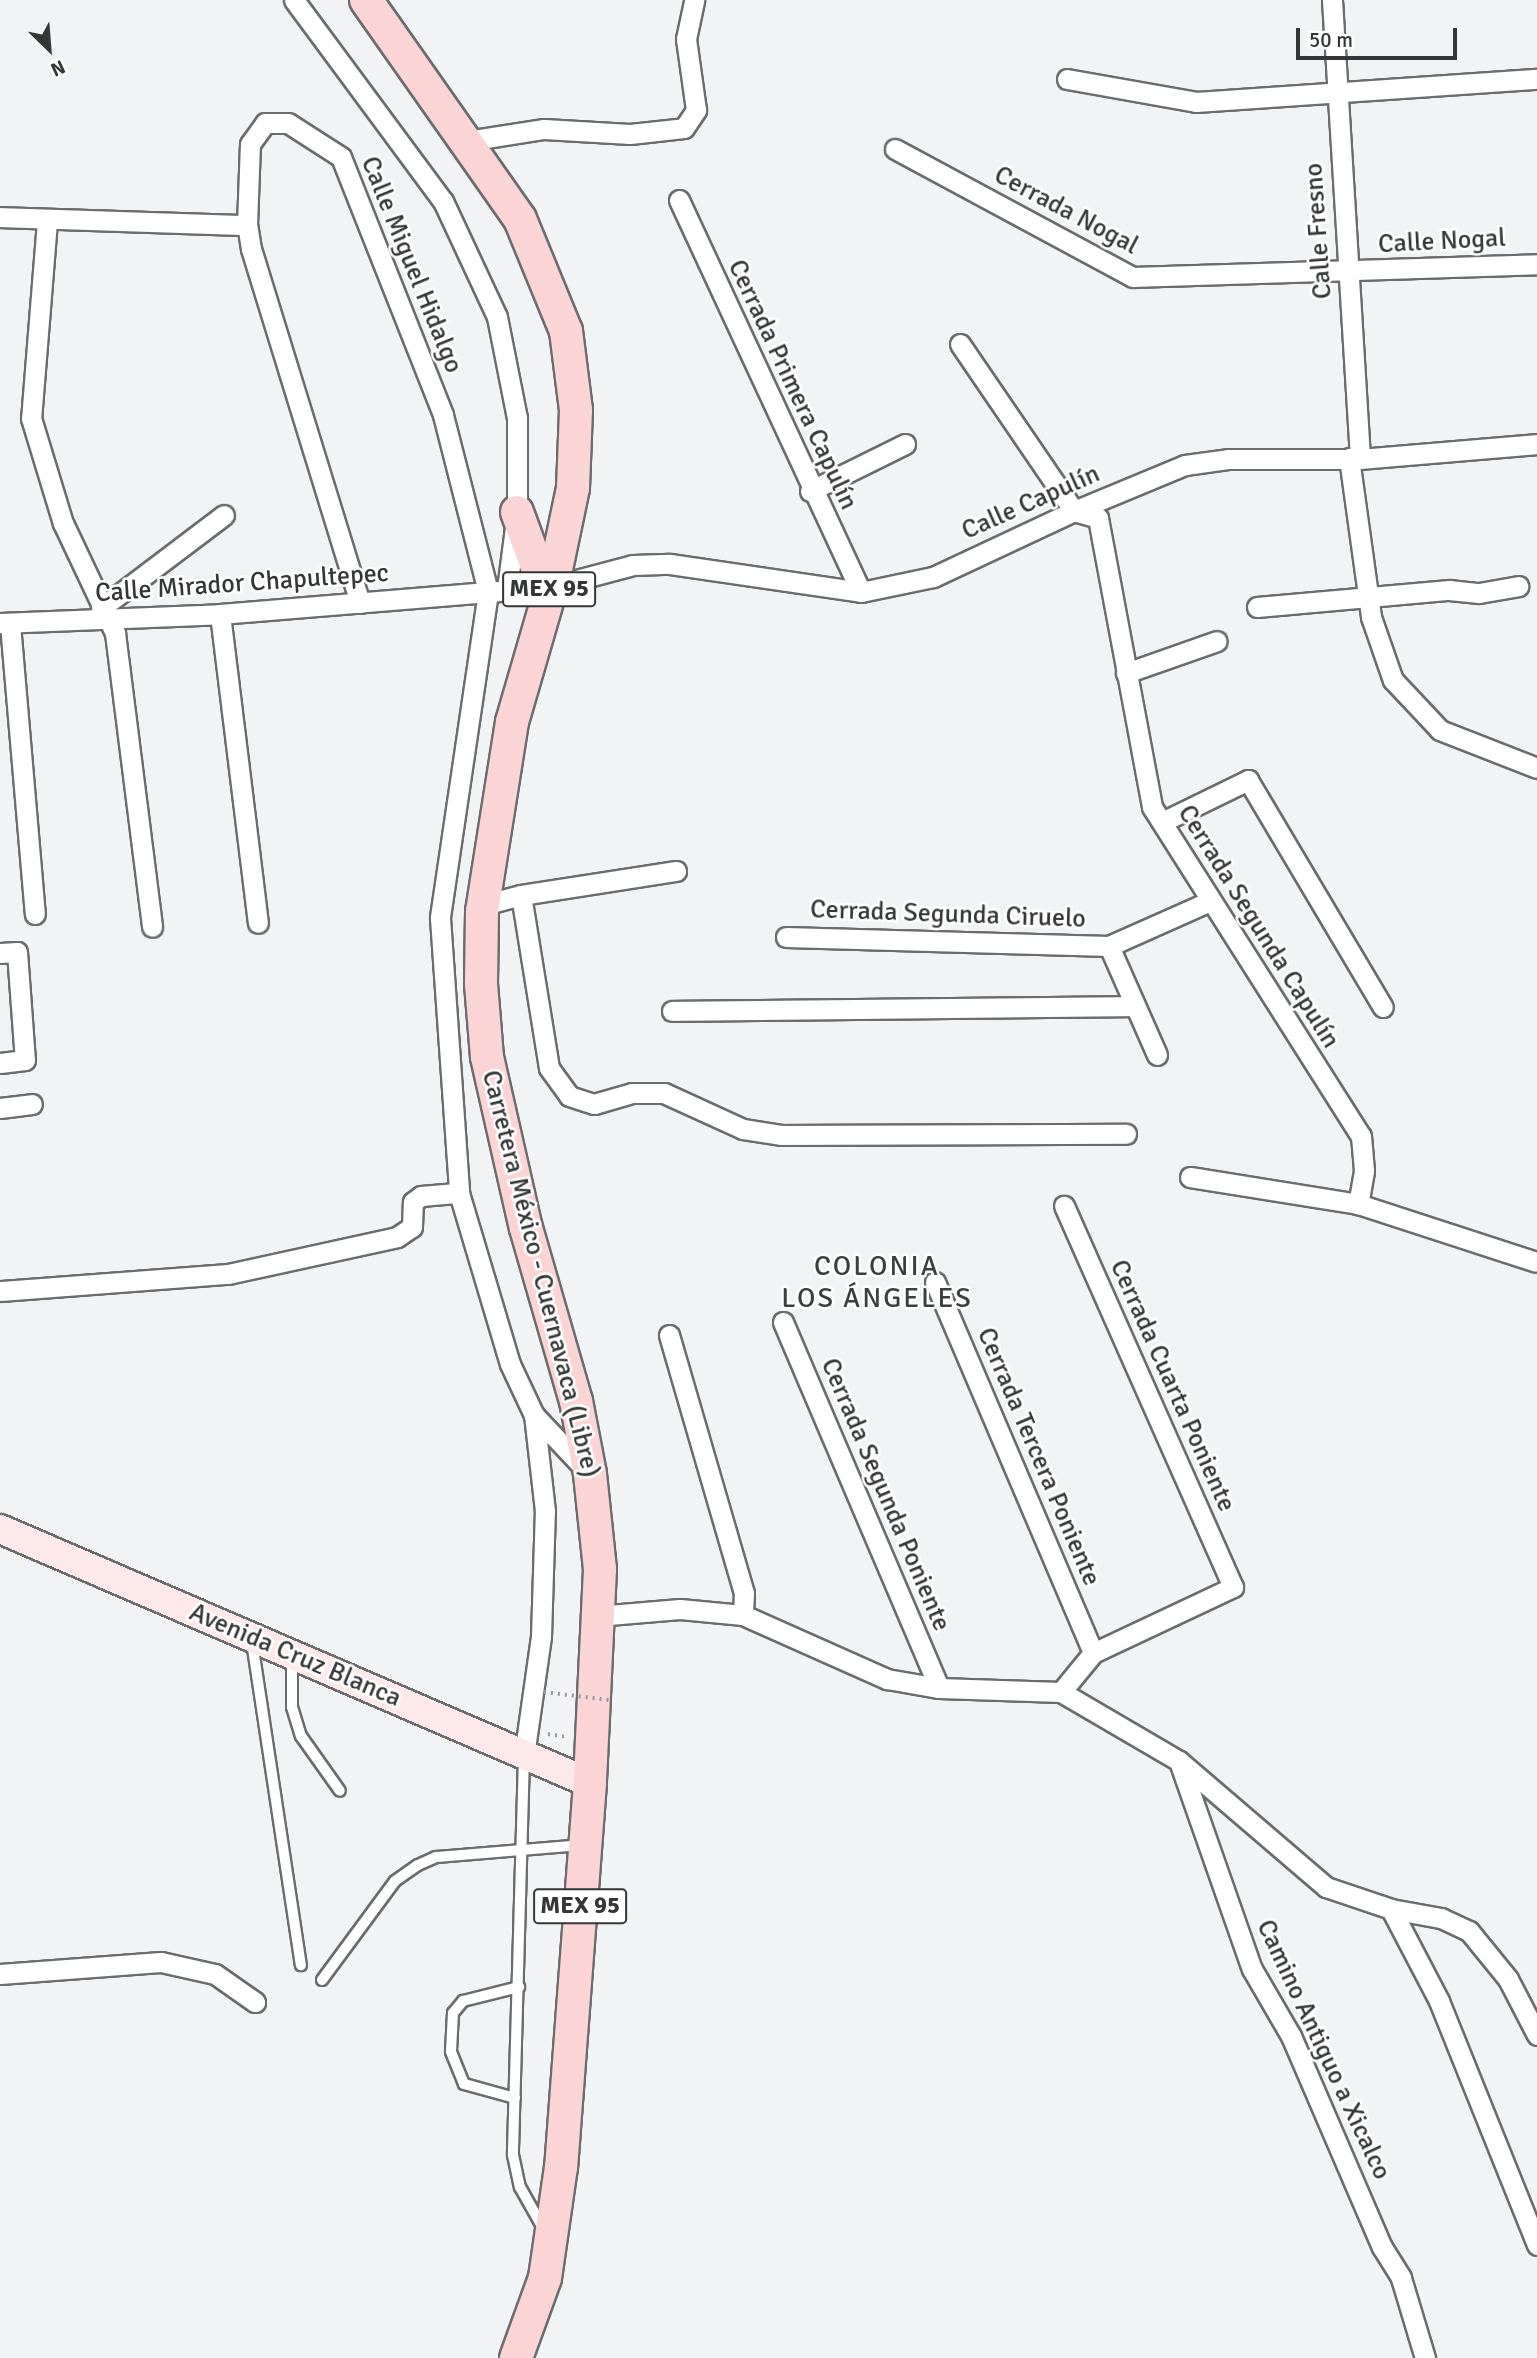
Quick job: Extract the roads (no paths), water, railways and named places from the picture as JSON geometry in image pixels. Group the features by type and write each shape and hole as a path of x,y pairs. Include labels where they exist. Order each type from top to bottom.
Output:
{"main road":[{"name":"Carretera México - Cuernavaca (Libre)","path":"366,0 520,219 566,331 576,410 573,488 552,580 512,722 482,912 481,984 487,1057 526,1228 576,1401 590,1474 600,1569 576,2001 551,2242 537,2306 516,2358"},
{"path":"517,512 536,564 552,580"},
{"name":"Avenida Cruz Blanca","path":"0,1529 251,1634 590,1783"}],"street":[{"path":"295,0 443,201 496,317 517,418 517,512 497,590 440,918 459,1192 510,1364 534,1415 590,1474"},
{"path":"467,141 544,129 631,134 684,128 696,110 686,39 694,0"},
{"name":"Calle Fresno","path":"1332,0 1349,273 1354,459 1371,617 1390,671 1417,707 1440,730 1537,768"},
{"path":"1067,79 1196,102 1537,79"},
{"name":"Calle Miguel Hidalgo","path":"360,603 258,274 247,225 250,144 265,123 288,124 341,157 443,415 497,590"},
{"name":"Cerrada Nogal","path":"895,149 1133,278 1349,273"},
{"name":"Cerrada Primera Capulín","path":"679,200 810,491 861,592"},
{"path":"0,218 247,225"},
{"path":"47,220 31,418 62,523 115,633 152,927"},
{"name":"Calle Nogal","path":"1349,273 1537,264"},
{"name":"Cerrada Segunda Capulín","path":"960,344 1074,511 1098,518 1152,807 1208,902 1361,1136 1364,1171 1358,1204"},
{"path":"810,491 905,444"},
{"name":"Calle Capulín","path":"552,580 605,570 670,565 861,592 933,577 1074,511 1185,466 1228,458 1354,459 1537,444"},
{"path":"104,615 224,515"},
{"name":"Calle Mirador Chapultepec","path":"5,623 104,615 219,614 360,603 497,590 552,580"},
{"path":"1257,607 1371,599 1448,590 1479,593 1518,586"},
{"path":"219,614 258,923"},
{"path":"5,623 35,915"},
{"path":"1126,673 1217,640"},
{"path":"1162,822 1248,780 1382,1007"},
{"path":"482,912 491,903 521,895 676,871"},
{"path":"521,895 549,1068 569,1096 594,1104 632,1093 664,1093 743,1129 781,1135 1126,1134"},
{"path":"1157,1055 1109,946 1208,902"},
{"name":"Cerrada Segunda Ciruelo","path":"786,937 1109,946"},
{"path":"0,953 17,951 25,1060 0,1063"},
{"path":"673,1011 1134,1006"},
{"path":"0,1108 32,1104"},
{"path":"1191,1177 1358,1204 1536,1262"},
{"path":"0,1291 241,1272 397,1237 412,1227 413,1202 421,1196 459,1192"},
{"name":"Cerrada Cuarta Poniente","path":"1064,1206 1233,1587 1093,1653"},
{"name":"Cerrada Tercera Poniente","path":"935,1282 1093,1653"},
{"name":"Cerrada Segunda Poniente","path":"783,1322 939,1688"},
{"path":"669,1335 744,1593 743,1615"},
{"path":"524,1756 541,1636 545,1511 534,1415"},
{"path":"597,1616 680,1609 743,1615 887,1679 939,1688 1061,1692 1180,1761 1326,1887 1391,1909 1441,1918 1469,1931 1508,1979 1537,2035"},
{"path":"1061,1692 1093,1653"},
{"name":"Camino Antiguo a Xicalco","path":"1180,1761 1252,1969 1291,2036 1382,2247 1401,2278 1424,2358"},
{"path":"1391,1909 1439,2001 1537,2245"},
{"path":"0,1974 161,1962 215,1974 255,2002"}],"lane":[{"path":"251,1634 301,1965"},
{"path":"292,1653 292,1707 301,1736 340,1791"},
{"path":"524,1756 524,1849 513,2155 520,2187 551,2242"},
{"path":"321,1980 395,1881 418,1865 436,1857 583,1845"},
{"path":"515,2098 464,2084 451,2051 453,2013 463,2001 519,1987"}],"district":[{"name":"COLONIA LOS ÁNGELES","path":"877,1282"}]}
